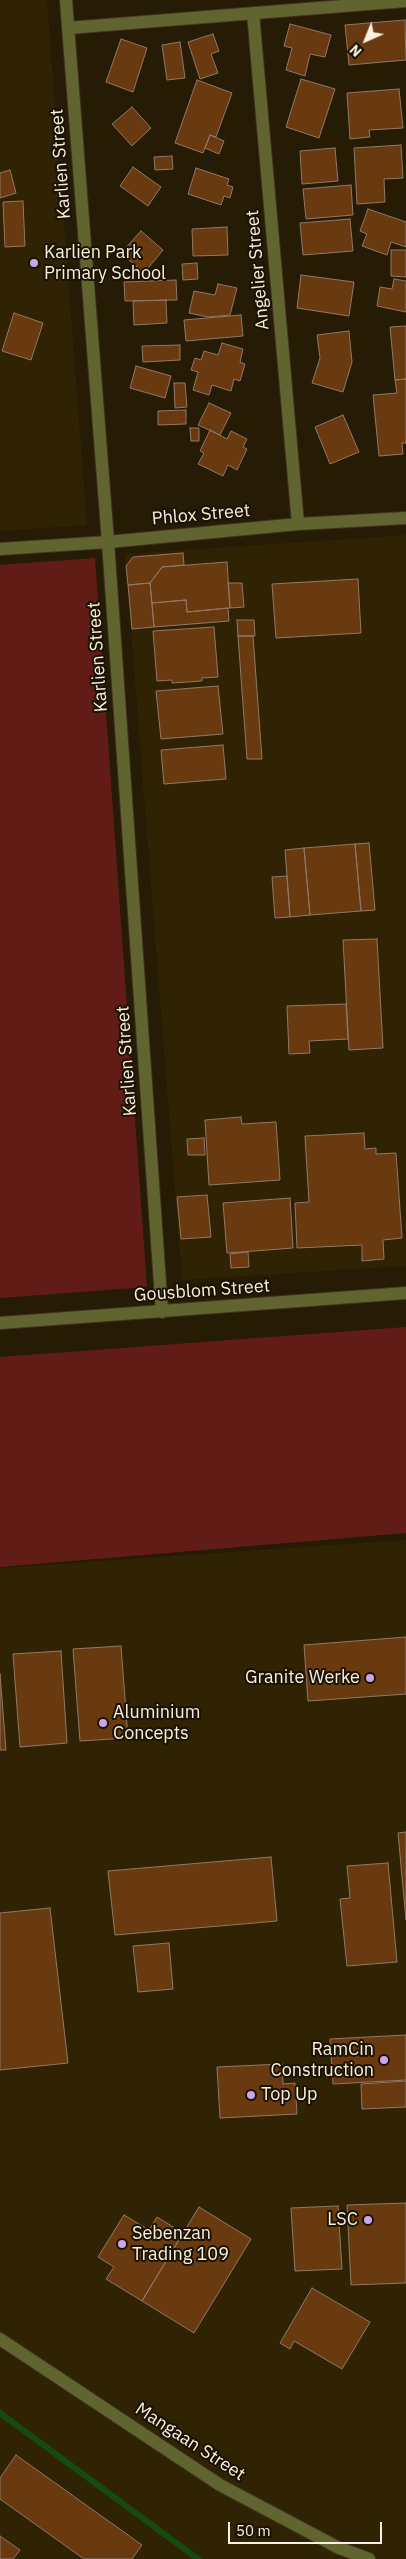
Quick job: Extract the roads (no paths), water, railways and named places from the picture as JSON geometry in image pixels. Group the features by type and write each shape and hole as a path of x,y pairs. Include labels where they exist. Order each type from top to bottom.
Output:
{"street":[{"name":"Karlien Street","path":"66,0 108,542 162,1312"},
{"path":"68,28 406,1"},
{"name":"Angelier Street","path":"253,13 298,524"},
{"name":"Phlox Street","path":"0,549 108,542 298,524 406,518"},
{"name":"Gousblom Street","path":"0,1323 406,1293"},
{"name":"Mangaan Street","path":"0,2339 220,2485 339,2548 369,2559"}],"waterway":[{"path":"0,2413 198,2559"}],"place":[{"name":"Karlien Park Primary School","path":"34,263"},
{"name":"Granite Werke","path":"370,1678"},
{"name":"Aluminium Concepts","path":"103,1723"},
{"name":"RamCin Construction","path":"384,2060"},
{"name":"Top Up","path":"251,2095"},
{"name":"LSC","path":"368,2220"},
{"name":"Sebenzan Trading 109","path":"122,2244"}]}
